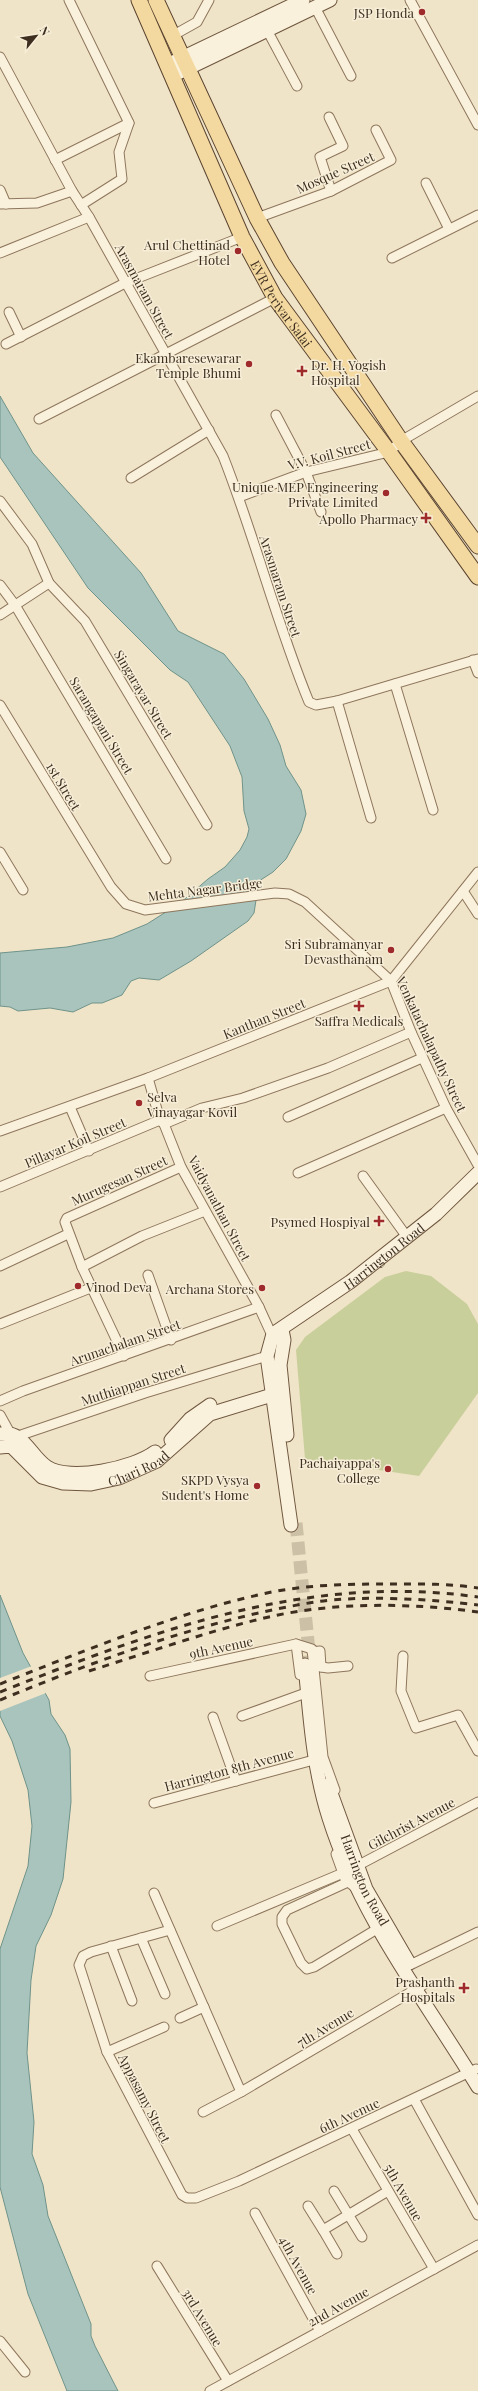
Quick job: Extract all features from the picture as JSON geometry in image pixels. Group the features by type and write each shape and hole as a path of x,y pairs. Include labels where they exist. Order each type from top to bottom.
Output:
{"main road":[{"name":"EVR Periyar Salai","path":"139,0 242,237 275,298 389,452 478,577"},
{"name":"EVR Periyar Salai","path":"156,0 257,218 282,263 401,441 478,546"}],"street":[{"path":"69,0 129,123 119,152 122,179 81,205"},
{"path":"172,36 197,22 209,0"},
{"path":"170,70 303,0"},
{"path":"185,63 267,30 330,0"},
{"path":"410,0 478,125"},
{"path":"315,7 351,76"},
{"path":"267,30 297,86"},
{"name":"Arasmaram Street","path":"0,57 72,191 89,217 224,456 239,497 290,656 309,702 316,705 337,702"},
{"path":"329,117 343,146 320,157 331,191"},
{"path":"55,160 129,123"},
{"name":"Mosque Street","path":"257,218 331,191 392,160 376,130"},
{"path":"426,183 449,229"},
{"path":"0,190 3,204 37,203 72,191"},
{"path":"392,258 478,215"},
{"path":"0,253 89,217"},
{"path":"6,344 125,283 242,237"},
{"path":"39,418 275,298"},
{"path":"9,312 21,337"},
{"name":"V.V. Koil Street","path":"239,497 306,472 389,452 401,441 478,396"},
{"path":"276,415 306,472 321,512"},
{"path":"131,478 209,430"},
{"name":"Singarayar Street","path":"0,500 32,544 49,583 85,621 207,824"},
{"path":"0,615 49,583"},
{"name":"Sarangapani Street","path":"0,585 15,605 166,859"},
{"path":"372,818 337,702 476,660 478,673"},
{"path":"395,684 433,810"},
{"name":"1st Street","path":"0,706 109,883"},
{"path":"0,852 23,890"},
{"path":"391,981 478,872"},
{"name":"Mehta Nagar Bridge","path":"109,883 126,904 145,910 275,893 296,896"},
{"path":"463,891 478,914"},
{"name":"Venkatachalapathy Street","path":"296,896 391,981 410,1032 422,1058 446,1108 478,1165"},
{"name":"Kanthan Street","path":"0,1131 148,1078 391,981"},
{"name":"Pillayar Koil Street","path":"0,1187 162,1122 202,1108 243,1098 328,1068 410,1032"},
{"path":"288,1117 422,1058"},
{"name":"Vaidyanathan Street","path":"148,1078 162,1122 182,1167 205,1212 259,1307 280,1335"},
{"path":"70,1107 89,1151"},
{"path":"298,1173 446,1108"},
{"name":"Murugesan Street","path":"68,1234 65,1222 68,1218 182,1167"},
{"name":"Harrington Road","path":"280,1335 436,1214 478,1172"},
{"path":"363,1176 407,1237"},
{"path":"82,1266 142,1236 205,1212"},
{"path":"0,1266 68,1234 124,1356"},
{"path":"148,1275 171,1340"},
{"path":"0,1324 93,1287"},
{"name":"Arunachalam Street","path":"0,1402 23,1391 171,1340 259,1307"},
{"path":"280,1335 280,1365 294,1524 267,1356 280,1335"},
{"name":"Muthiappan Street","path":"8,1439 145,1393 267,1356"},
{"name":"Chari Road","path":"8,1439 42,1477 63,1483 90,1484 119,1478 157,1461 210,1414 272,1392"},
{"path":"0,1415 8,1439"},
{"path":"348,1666 334,1668 313,1666 312,1649 296,1644 310,1761 354,1876 377,1929 419,1987"},
{"name":"9th Avenue","path":"150,1676 296,1644"},
{"path":"403,1656 401,1691 416,1728 458,1715 478,1751"},
{"name":"Harrington Road","path":"313,1666 320,1760 354,1876 410,1964 419,1987 474,2071 478,2087"},
{"path":"242,1716 303,1694"},
{"path":"213,1716 236,1781"},
{"name":"Harrington 8th Avenue","path":"154,1803 310,1761"},
{"name":"Gilchrist Avenue","path":"354,1876 478,1802"},
{"path":"217,1926 354,1876"},
{"path":"354,1876 287,1910 282,1917 282,1924 301,1963 307,1969 314,1967 377,1929"},
{"path":"154,1893 241,2092"},
{"path":"132,2001 112,1946 170,1930"},
{"path":"410,1964 478,1932"},
{"path":"141,1938 165,1994"},
{"name":"Appasamy Street","path":"112,1946 83,1956 79,1965 107,2052 182,2195 187,2198 196,2198 238,2181"},
{"name":"7th Avenue","path":"203,2112 241,2092 419,1987"},
{"path":"180,2018 204,2007"},
{"path":"107,2052 164,2027"},
{"name":"6th Avenue","path":"238,2181 474,2071"},
{"path":"414,2099 478,2215"},
{"name":"5th Avenue","path":"352,2129 434,2269"},
{"path":"334,2191 362,2237"},
{"path":"323,2230 388,2191"},
{"path":"308,2206 337,2254"},
{"name":"4th Avenue","path":"255,2212 320,2331"},
{"name":"2nd Avenue","path":"210,2391 478,2245"},
{"name":"3rd Avenue","path":"157,2266 228,2381"},
{"path":"0,2341 25,2372"}],"green space":[{"path":"406,1271 431,1276 467,1304 478,1324 478,1393 419,1476 305,1459 296,1350 305,1337 385,1277"}],"water":[{"path":"0,396 33,453 141,573 178,631 224,654 244,679 268,719 280,745 286,766 301,790 306,814 301,831 286,859 273,872 259,881 254,913 248,921 191,961 159,980 139,978 131,981 122,995 102,1003 92,1003 73,1012 50,1008 18,1011 10,1007 0,1006 0,953 67,947 113,938 147,924 180,903 208,879 225,867 240,850 247,837 249,829 244,811 242,777 230,746 188,682 170,670 88,588 0,457"},
{"path":"0,1595 23,1653 49,1700 51,1714 65,1735 70,1749 71,1802 63,1879 51,1915 36,1946 31,1980 27,2053 34,2122 32,2154 43,2185 48,2216 91,2324 91,2336 118,2391 67,2391 28,2294 0,2187 0,1949 28,1866 32,1826 28,1790 12,1741 0,1716"}],"pier":[{"path":"32,1666 46,1693 0,1711 0,1678"}],"tunnel":[{"path":"296,1523 310,1661"}],"railway":[{"path":"0,1684 166,1621 233,1601 281,1590 355,1584 431,1584 478,1588"},
{"path":"0,1692 58,1669 175,1628 233,1612 293,1600 353,1593 415,1592 478,1597"},
{"path":"0,1700 115,1655 195,1630 275,1609 315,1602 375,1598 439,1601 478,1605"},
{"path":"89,1671 227,1628 298,1611 375,1605 427,1607 478,1612"}],"place":[{"name":"JSP Honda","path":"422,12"},
{"name":"Arul Chettinad Hotel","path":"238,251"},
{"name":"Ekambaresewarar Temple Bhumi","path":"249,364"},
{"name":"Dr. H. Yogish Hospital","path":"302,371"},
{"name":"Unique MEP Engineering Private Limited","path":"386,493"},
{"name":"Apollo Pharmacy","path":"426,518"},
{"name":"Sri Subramanyar Devasthanam","path":"391,950"},
{"name":"Saffra Medicals","path":"359,1006"},
{"name":"Selva Vinayagar Kovil","path":"139,1103"},
{"name":"Psymed Hospiyal","path":"379,1221"},
{"name":"Vinod Deva","path":"78,1286"},
{"name":"Archana Stores","path":"262,1288"},
{"name":"Pachaiyappa's College","path":"388,1469"},
{"name":"SKPD Vysya Sudent's Home","path":"257,1486"},
{"name":"Prashanth Hospitals","path":"464,1988"}]}
